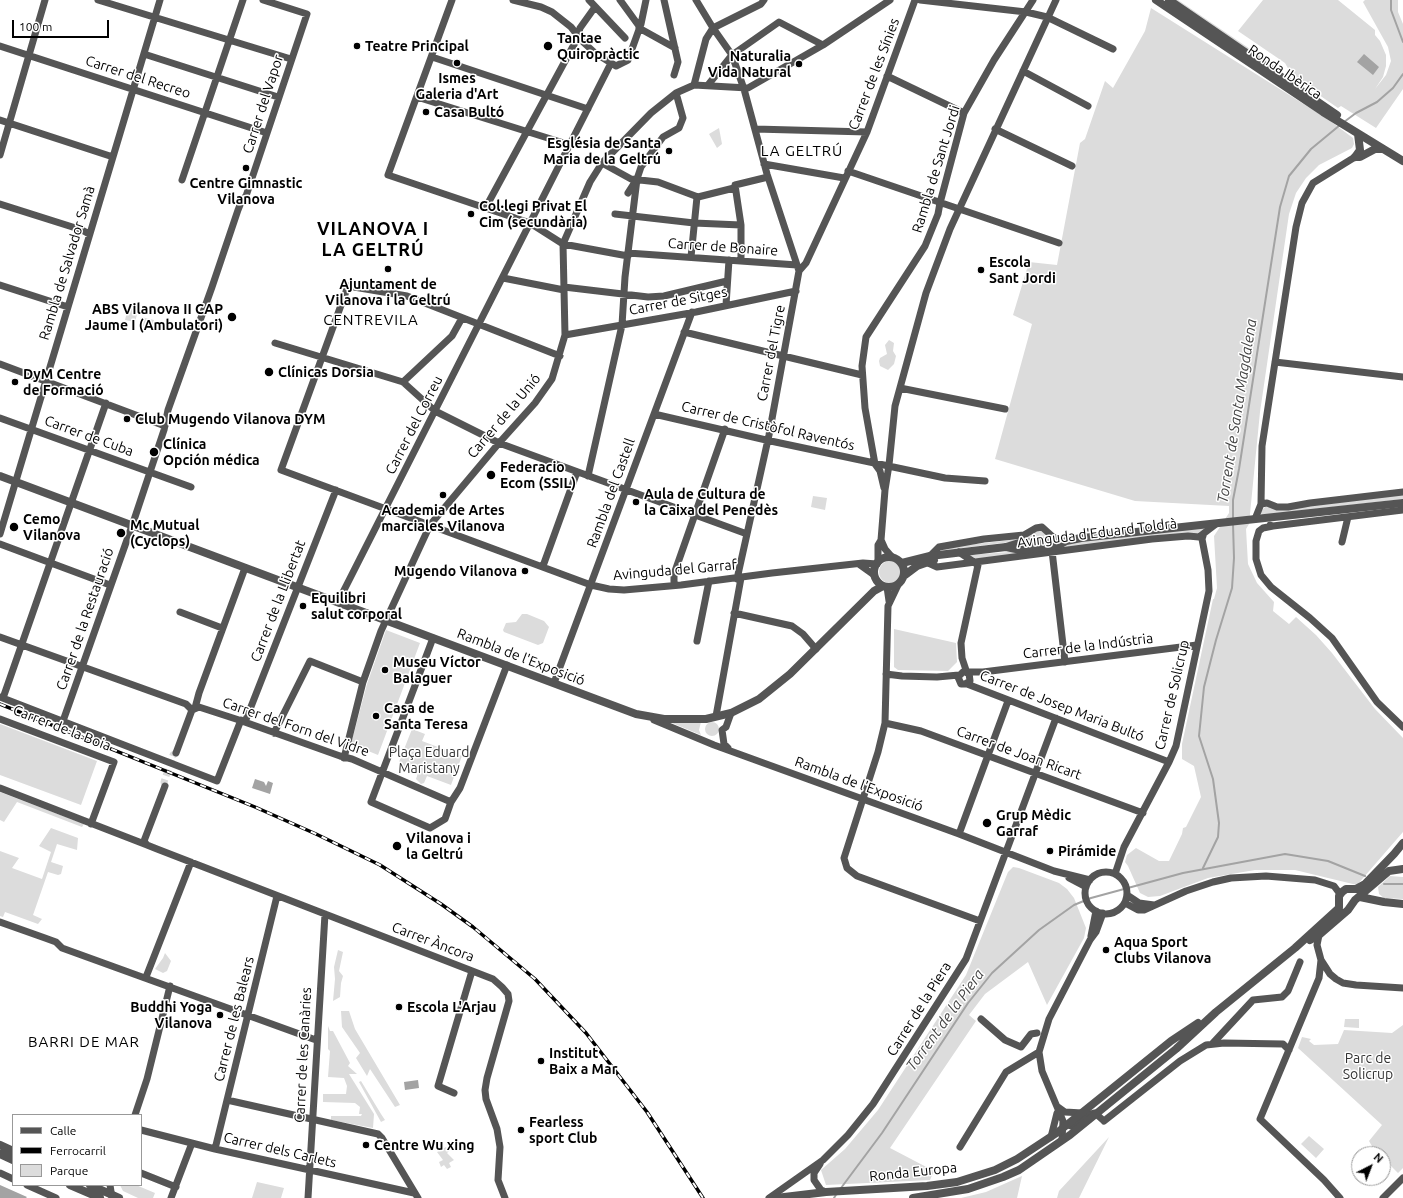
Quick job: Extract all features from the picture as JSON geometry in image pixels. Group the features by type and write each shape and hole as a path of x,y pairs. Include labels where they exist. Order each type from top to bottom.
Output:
{"street":[{"path":"0,155 45,0"},
{"path":"98,0 291,59"},
{"name":"Rambla de Salvador Samà","path":"0,534 30,429 46,381 160,0"},
{"path":"182,180 243,0"},
{"name":"Carrer del Vapor","path":"200,321 238,210 242,200 246,196 278,96 307,14 263,0"},
{"path":"452,0 388,174 449,196 486,207 530,224 564,244"},
{"path":"513,0 541,7 552,12 571,27 595,53 616,66 628,60 646,0"},
{"path":"589,0 633,46"},
{"path":"620,0 639,27 676,48"},
{"path":"664,0 678,62 674,75"},
{"path":"696,0 732,55 744,89 768,177 798,268"},
{"path":"764,0 761,4 713,28 706,39 694,85 744,89 823,45 890,0"},
{"name":"Carrer de les Sínies","path":"798,268 806,263 867,132 915,0"},
{"path":"920,0 1026,12 1047,17 1113,49"},
{"name":"Rambla de Sant Jordi","path":"885,490 880,472 875,464 865,408 862,366 866,337 925,246 938,214 964,113 994,60 1033,0"},
{"name":"Rambla de Sant Jordi","path":"877,563 878,545 881,540 885,490 895,406 926,293 959,209 1056,0"},
{"name":"Ronda Ibèrica","path":"1156,0 1335,116"},
{"name":"Ronda Ibèrica","path":"1169,0 1335,116 1358,134 1403,161"},
{"path":"486,207 567,56 578,39 580,28 595,7"},
{"path":"708,85 732,55 779,22 823,45"},
{"name":"Carrer del Recreo","path":"0,46 267,133"},
{"path":"144,54 278,96"},
{"path":"432,57 588,109"},
{"name":"Carrer del Correu","path":"338,602 513,259 611,62"},
{"path":"1023,71 1088,106"},
{"path":"887,76 964,113"},
{"name":"Carrer de la Unió","path":"344,758 362,682 385,620 430,524 546,390 552,379 565,335 564,244 590,182 602,163 651,113 676,93 694,85"},
{"path":"588,476 622,325 623,294 637,179 641,167 663,137 680,128 682,120 676,93"},
{"path":"417,97 570,145"},
{"path":"0,120 113,157"},
{"name":"Ronda Ibèrica","path":"1349,126 1403,156"},
{"path":"755,129 867,132"},
{"path":"996,129 1072,166"},
{"path":"1252,520 1261,504 1262,446 1296,227 1302,203 1313,183 1355,157 1360,150 1358,134"},
{"path":"1355,157 1360,157 1375,149 1382,149"},
{"path":"602,163 631,179 658,182 697,197 768,177"},
{"path":"764,164 846,175 959,209 1059,243"},
{"path":"628,192 637,179"},
{"path":"734,186 741,225 741,261"},
{"path":"691,257 697,197"},
{"path":"0,204 71,226 89,234"},
{"path":"615,214 694,223 741,225"},
{"name":"Carrer de Bonaire","path":"564,244 628,255 648,254 691,257 798,268"},
{"path":"726,305 729,260"},
{"name":"Carrer del Tigre","path":"716,716 747,534 784,357 796,291 798,268"},
{"path":"503,278 564,289 648,296 664,296 728,281"},
{"path":"0,285 68,307"},
{"path":"322,358 348,286 407,296 560,356"},
{"name":"Carrer de Sitges","path":"565,335 796,291"},
{"name":"Rambla del Castell","path":"554,683 692,312"},
{"path":"404,383 452,336 462,318"},
{"name":"Carrer de la Restauració","path":"63,721 132,525 165,426 168,410 200,321"},
{"path":"684,332 862,375"},
{"path":"275,343 404,383 435,410 499,443 747,534"},
{"name":"Avinguda del Garraf","path":"322,358 281,470 591,585 609,590 624,590 877,563"},
{"path":"1275,362 1403,377"},
{"path":"0,364 165,426"},
{"path":"900,388 1005,409"},
{"path":"63,721 1,698 22,645 106,403"},
{"name":"Carrer de Cristòfol Raventós","path":"654,414 875,464"},
{"name":"Carrer de Cuba","path":"0,418 191,487"},
{"path":"674,585 674,574 725,430"},
{"path":"875,464 889,465 945,478 985,481"},
{"path":"542,566 576,472"},
{"name":"Rambla de l'Exposició","path":"0,476 649,717 714,745 730,749 959,834 1087,886"},
{"name":"Carrer de la Llibertat","path":"63,721 217,781 243,721 336,490"},
{"path":"1261,504 1268,504 1277,507 1288,507 1403,492"},
{"name":"Avinguda d'Eduard Toldrà","path":"902,563 959,552 1006,547 1047,537 1063,540 1403,503"},
{"name":"Avinguda d'Eduard Toldrà","path":"1252,520 1273,526 1403,510"},
{"path":"1342,542 1348,517"},
{"path":"1203,536 1217,523"},
{"path":"1273,526 1263,528 1259,531 1256,541 1256,559 1261,575 1271,587 1310,618 1332,638 1377,702 1403,727"},
{"name":"Avinguda d'Eduard Toldrà","path":"904,575 928,559 939,548 984,539 1024,535 1036,528 1042,527 1047,537"},
{"name":"Avinguda d'Eduard Toldrà","path":"928,559 937,567 1052,551 1167,538 1203,536"},
{"name":"Carrer de Solicrup","path":"1115,875 1122,851 1143,813 1176,746 1209,591 1208,570 1202,539 1203,536"},
{"path":"1037,548 1046,545 1047,537"},
{"path":"881,540 885,549 892,557 902,563 904,575 889,601"},
{"name":"Avinguda d'Eduard Toldrà","path":"1006,547 1021,550 1059,545 1063,540"},
{"path":"0,544 110,585"},
{"path":"1052,551 1065,662"},
{"path":"959,552 975,561 978,565 962,632 961,643 963,675 969,683"},
{"path":"874,591 877,563 884,558 892,557"},
{"path":"860,565 885,587 889,601 885,723 878,752 844,858 847,868 857,876 980,921"},
{"path":"176,753 196,709 197,697 245,568"},
{"path":"697,641 709,581"},
{"path":"730,749 724,744 722,730 726,727 731,712 767,693 816,648 874,591 885,587 898,585"},
{"path":"180,612 222,628"},
{"path":"734,612 792,626 803,634 816,648"},
{"name":"Carrer del Forn del Vidre","path":"0,637 186,704 196,709 243,721 344,758 352,758 376,768 383,773"},
{"path":"433,638 371,802 430,828 445,819 451,802 460,788 507,665"},
{"name":"Carrer de la Indústria","path":"886,674 945,677 963,675 974,671 983,672 1197,645"},
{"path":"274,733 310,661 362,682"},
{"name":"Carrer de la Indústria","path":"969,683 983,672"},
{"name":"Carrer de Josep Maria Bultó","path":"963,675 963,684 969,683 1008,701 1169,762"},
{"path":"959,834 1008,701"},
{"name":"Rambla de l'Exposició","path":"649,717 687,720 716,716 731,712"},
{"name":"Carrer de la Piera","path":"769,1198 823,1160 848,1135 873,1104 966,959 1037,773 1056,718"},
{"name":"Carrer de la Boia","path":"0,719 114,762 91,824"},
{"name":"Carrer de Joan Ricart","path":"885,723 921,731 1143,813"},
{"path":"383,773 451,802"},
{"path":"144,843 165,786"},
{"name":"Carrer Àncora","path":"0,788 493,979 508,994 509,1002 487,1078 485,1090 486,1099 497,1129 500,1147 498,1180 500,1190 505,1198"},
{"name":"Ronda Europa","path":"1399,870 1389,866 1403,842"},
{"name":"Ronda Europa","path":"913,1198 968,1190 1003,1177 1019,1170 1062,1140 1176,1049 1216,1012 1295,948 1339,908 1344,893 1365,884 1396,856"},
{"path":"146,977 191,862"},
{"name":"Ronda Europa","path":"1295,948 1318,935 1348,910 1355,901 1389,871 1399,870"},
{"path":"1126,897 1113,913 1097,911 1088,903 1087,886 1098,874 1115,875 1124,883 1126,897 1140,910 1203,885 1231,878 1287,876 1335,883 1344,893 1344,905 1355,901 1403,904"},
{"path":"1344,893 1355,894 1355,901"},
{"name":"Carrer de les Balears","path":"215,1149 277,896"},
{"path":"1062,1140 1063,1123 1042,1071 1039,1052 1049,1019 1090,940 1097,911"},
{"name":"Carrer de les Canàries","path":"308,1198 317,1051 316,1040 325,914"},
{"path":"0,922 45,938 69,950 316,1040"},
{"path":"1318,935 1317,945 1321,960 1330,974 1343,982 1356,985 1403,988"},
{"path":"1321,960 1319,978 1260,1119 1324,1180 1340,1198"},
{"path":"1213,1043 1253,1000 1282,997 1288,991 1300,962"},
{"path":"454,1092 438,1086 472,971"},
{"path":"135,1114 147,1079 170,986"},
{"name":"Ronda Europa","path":"776,1198 827,1192 927,1186 977,1176 1006,1165 1051,1137 1063,1123 1082,1113 1176,1038 1216,1012"},
{"path":"981,1019 1005,1040 1021,1047 1031,1034 1037,1033"},
{"path":"1102,1098 1099,1111 1104,1121 1180,1061 1196,1050 1213,1043 1283,1044 1289,1050"},
{"path":"960,1147 1006,1072 1039,1052"},
{"path":"227,1100 378,1134 382,1138 417,1197"},
{"path":"1056,1108 1065,1112 1082,1113"},
{"path":"1051,1137 1056,1108"},
{"name":"Ronda Europa","path":"1063,1123 1071,1126 1088,1115 1099,1111"},
{"name":"Carrer dels Carlets","path":"142,1130 417,1197"},
{"path":"171,1198 192,1143"},
{"path":"0,1146 12,1151"},
{"path":"0,1154 12,1160"},
{"name":"Carrer de la Piera","path":"823,1160 814,1173 814,1180 820,1190 827,1192"},
{"path":"0,1173 12,1179"},
{"path":"142,1173 176,1187"},
{"path":"1383,1198 1403,1178"},
{"path":"29,1186 56,1198"},
{"path":"72,1186 100,1198"},
{"path":"92,1186 114,1197"},
{"path":"110,1186 114,1197"}],"green space":[{"path":"1174,0 1178,0 1275,66 1274,67"},
{"path":"1263,0 1338,0 1375,30 1375,35 1380,41 1386,55 1386,66 1383,77 1375,89 1386,75 1391,61 1388,47 1363,2 1365,0 1398,0 1398,12 1403,24 1403,89 1376,128 1341,106 1338,108 1293,77 1285,63 1238,31"},
{"path":"1151,8 1329,120 1353,138 1354,144 1352,148 1319,165 1306,178 1296,193 1289,214 1260,412 1249,524 1246,529 1248,564 1257,583 1274,602 1273,611 1289,624 1296,617 1316,635 1332,653 1375,709 1403,738 1403,832 1357,885 1295,870 1255,870 1208,878 1160,896 1148,897 1140,893 1125,862 1127,855 1136,848 1159,861 1169,861 1182,834 1183,828 1186,827 1201,797 1194,766 1182,759 1182,744 1213,599 1217,588 1214,536 1229,513 1229,506 1135,501 995,459 1032,324 1013,315 1029,262 1057,265 1080,143 1085,139 1105,81 1113,88 1145,31"},
{"path":"719,128 722,144 717,148 709,134"},
{"path":"129,304 139,307 135,322 125,320"},
{"path":"141,317 154,320 151,329 139,325"},
{"path":"889,340 894,343 893,351 896,356 894,364 888,370 880,366 879,361 880,358 887,354 885,345"},
{"path":"1403,494 1403,499 1262,515 1260,512 1265,507"},
{"path":"813,496 827,498 825,510 811,507"},
{"path":"1207,527 1199,535 974,559 969,555 1023,551 1084,541"},
{"path":"1037,530 1044,531 1045,535 1043,538 938,551 941,548 1020,539"},
{"path":"886,561 894,561 901,568 901,576 894,583 886,583 879,576 879,568"},
{"path":"522,614 527,614 544,621 549,627 543,643 538,645 504,632 503,630 506,623 516,622"},
{"path":"894,629 956,643 957,662 948,671 898,670 894,667"},
{"path":"386,630 420,643 378,755 351,744 367,684"},
{"path":"701,722 699,730 701,735 672,723"},
{"path":"709,722 715,722 719,726 719,732 715,736 709,736 705,732 705,726"},
{"path":"0,724 97,761 81,805 0,775"},
{"name":"Plaça Eduard Maristany","path":"412,729 425,734 422,741 462,756 451,785 427,776 424,783 421,784 416,779 418,773 400,766 401,763 399,762"},
{"path":"0,792 84,824 82,827 17,802 4,822 0,820"},
{"path":"51,828 78,838 77,850 57,844 51,862 63,866 61,874 58,875 48,872 33,915 42,919 38,924 5,912 3,917 0,916 0,851 19,858 12,868 42,879 51,852 39,846"},
{"path":"1013,867 1059,883 1067,889 1074,898 1086,928 1084,938 1047,1005 1028,962 985,994 969,1015 976,1021 890,1148 934,1171 930,1180 826,1185 821,1170 845,1149 878,1110 966,975 1008,872"},
{"path":"1390,876 1403,877 1403,899 1384,898 1379,894 1378,887"},
{"path":"338,950 343,952 339,971 343,976 340,997 333,1001 335,979 334,967"},
{"path":"165,953 171,961 167,971 163,973 155,969"},
{"path":"341,1011 349,1011 355,1029 400,1105 395,1107 370,1069 367,1076 356,1058 360,1053 342,1027"},
{"path":"1345,1019 1359,1019 1359,1028 1344,1027"},
{"name":"Parc de Solicrup","path":"1403,1025 1403,1168 1398,1173 1391,1166 1391,1146 1372,1146 1369,1141 1382,1125 1298,1048 1302,1037 1311,1039 1309,1041 1314,1045 1338,1044 1344,1030 1392,1033"},
{"path":"328,1026 330,1031 333,1031 350,1063 348,1066 357,1074 349,1074 374,1114 373,1128 331,1120 331,1116 361,1116 362,1114 359,1114 360,1107 355,1103 323,1102 323,1094 346,1094 347,1086 344,1078 328,1077 330,1051 328,1049"},
{"path":"361,1081 385,1120 381,1122 359,1082"},
{"path":"1309,1136 1324,1149 1316,1158 1301,1144"},
{"path":"1109,1137 1079,1198 1057,1198 1059,1191"},
{"path":"446,1147 449,1151 447,1153 454,1160 449,1163 451,1167 447,1169 444,1165 441,1167 439,1162 443,1160 437,1152"},
{"path":"1022,1176 1017,1198 961,1198 986,1192"},
{"path":"257,1182 284,1188 281,1198 252,1198"},
{"path":"120,1186 138,1186 155,1193 153,1198 138,1198 123,1191"}],"shaded area":[{"path":"1364,54 1379,67 1373,75 1357,62"},
{"path":"255,779 264,782 266,786 268,781 273,783 270,794 252,788"},
{"path":"418,1080 419,1088 405,1090 404,1082"},
{"path":"0,1185 27,1197 0,1198"}],"waterway":[{"name":"Torrent de Santa Magdalena","path":"1391,0 1391,10 1403,42"},
{"name":"Torrent de Santa Magdalena","path":"1344,122 1356,113 1377,102 1393,88 1403,74"},
{"name":"Torrent de Santa Magdalena","path":"1233,520 1233,500 1280,207 1289,176 1311,149 1340,125"},
{"name":"Torrent de Santa Magdalena","path":"1203,868 1218,837 1219,823 1213,779 1199,736 1204,687 1216,640 1232,588 1234,558 1233,524"},
{"name":"Torrent de la Piera","path":"841,1188 882,1133 968,1003 992,973 1039,930 1074,905 1091,898 1183,873 1285,854 1328,861 1365,876"},
{"path":"1384,884 1403,884"},
{"name":"Torrent de la Piera","path":"834,1198 837,1193"}],"tunnel":[{"path":"165,786 164,782 173,755 176,753"}],"railway":[{"path":"0,704 255,807 316,834 380,865 441,904 473,927 535,979 586,1033 647,1112 703,1198"}],"place":[{"name":"Teatre Principal","path":"357,46"},
{"name":"Tantae Quiropràctic","path":"548,46"},
{"name":"Ismes Galeria d'Art","path":"457,63"},
{"name":"Naturalia Vida Natural","path":"799,64"},
{"name":"Casa Bultó","path":"426,112"},
{"name":"Església de Santa Maria de la Geltrú","path":"669,151"},
{"name":"Centre Gimnastic Vilanova","path":"246,168"},
{"name":"Col·legi Privat El Cim (secundària)","path":"471,214"},
{"name":"Ajuntament de Vilanova i la Geltrú","path":"388,269"},
{"name":"Escola Sant Jordi","path":"981,270"},
{"name":"ABS Vilanova II CAP Jaume I (Ambulatori)","path":"232,317"},
{"name":"Clínicas Dorsia","path":"269,372"},
{"name":"DyM Centre de Formació","path":"15,382"},
{"name":"Club Mugendo Vilanova DYM","path":"127,419"},
{"name":"Clínica Opción médica","path":"154,452"},
{"name":"Federacio Ecom (SSIL)","path":"491,475"},
{"name":"Academia de Artes marciales Vilanova","path":"443,495"},
{"name":"Aula de Cultura de la Caixa del Penedès","path":"636,502"},
{"name":"Cemo Vilanova","path":"14,527"},
{"name":"Mc Mutual (Cyclops)","path":"121,533"},
{"name":"Mugendo Vilanova","path":"525,571"},
{"name":"Equilibri salut corporal","path":"303,606"},
{"name":"Museu Víctor Balaguer","path":"385,670"},
{"name":"Casa de Santa Teresa","path":"376,716"},
{"name":"Grup Mèdic Garraf","path":"987,823"},
{"name":"Vilanova i la Geltrú","path":"397,846"},
{"name":"Pirámide","path":"1050,851"},
{"name":"Aqua Sport Clubs Vilanova","path":"1106,950"},
{"name":"Escola L'Arjau","path":"399,1007"},
{"name":"Buddhi Yoga Vilanova","path":"220,1015"},
{"name":"Institut Baix a Mar","path":"541,1061"},
{"name":"Fearless sport Club","path":"521,1130"},
{"name":"Centre Wu xing","path":"366,1145"}],"district":[{"name":"LA GELTRÚ","path":"802,151"},
{"name":"VILANOVA I LA GELTRÚ","path":"373,239"},
{"name":"CENTREVILA","path":"371,320"},
{"name":"BARRI DE MAR","path":"84,1042"}]}
